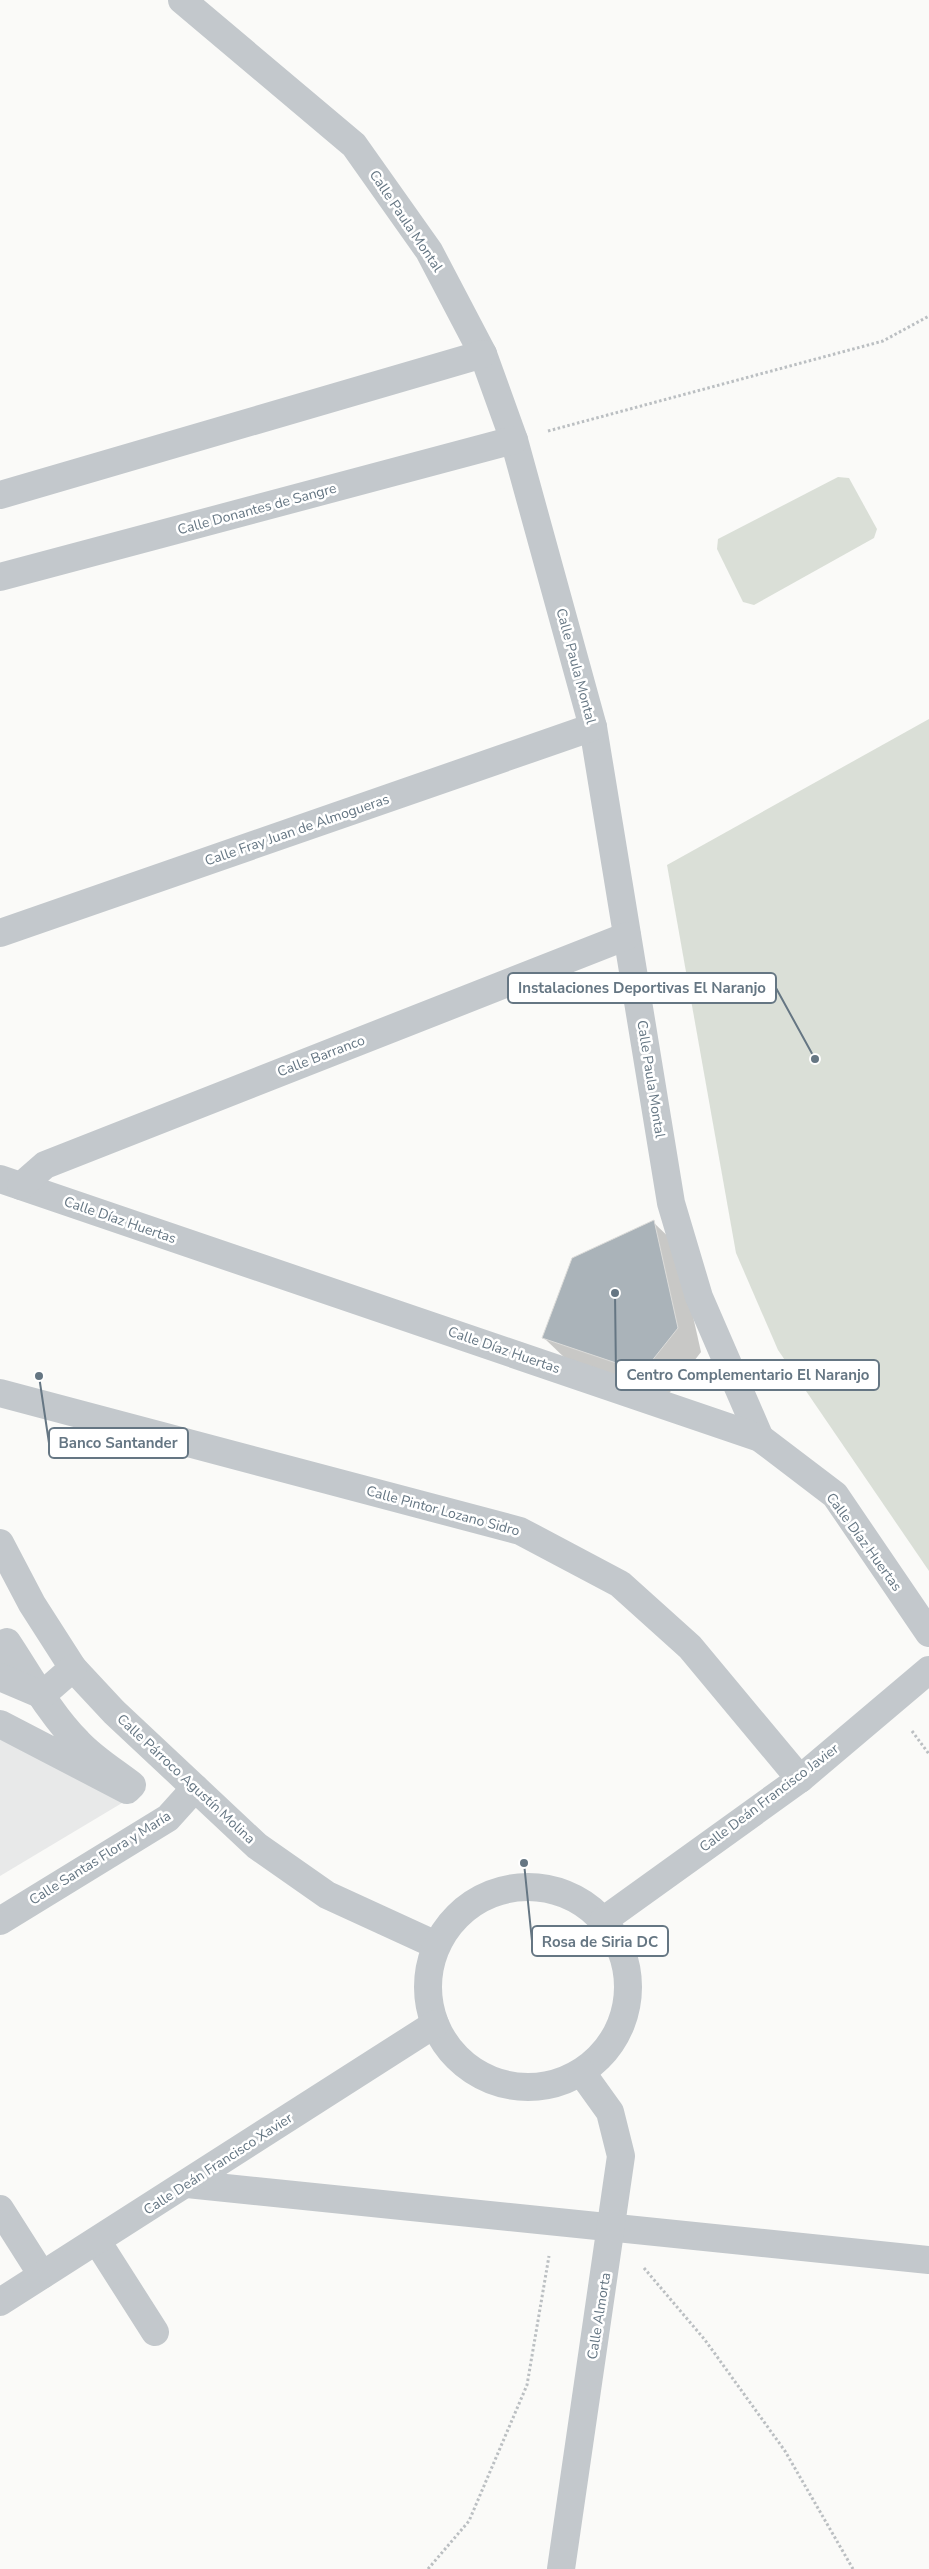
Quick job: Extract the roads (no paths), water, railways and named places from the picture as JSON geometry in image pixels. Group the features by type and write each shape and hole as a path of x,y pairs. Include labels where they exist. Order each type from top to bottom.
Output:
{"street":[{"name":"Calle Paula Montal","path":"182,0 354,146 430,251 483,354 514,440 593,728 671,1204 699,1297 760,1438"},
{"path":"0,495 483,354"},
{"name":"Calle Donantes de Sangre","path":"0,577 514,440"},
{"name":"Calle Fray Juan de Almogueras","path":"0,933 593,728"},
{"name":"Calle Barranco","path":"10,1182 45,1165 627,936"},
{"name":"Calle Díaz Huertas","path":"10,1182 760,1438 834,1495 929,1633"},
{"name":"Calle Pintor Lozano Sidro","path":"0,1393 520,1531 620,1584 690,1647 800,1779"},
{"name":"Calle Párroco Agustín Molina","path":"0,1543 32,1604 73,1668 114,1712 257,1846 327,1895 436,1945"},
{"path":"0,1652 6,1642 42,1695 77,1741 96,1759 132,1785 128,1790 0,1724"},
{"path":"42,1695 73,1668"},
{"name":"Calle Deán Francisco Javier","path":"604,1920 800,1779 929,1670"},
{"path":"0,1677 42,1695"},
{"name":"Calle Santas Flora y María","path":"0,1921 168,1818 195,1788"},
{"path":"533,1886 572,1896 604,1920 625,1958 629,2002 612,2043 582,2073 540,2088 496,2083 459,2060 435,2024 428,1984 436,1945 460,1913 494,1892 533,1886"},
{"name":"Calle Deán Francisco Xavier","path":"0,2302 435,2024"},
{"name":"Calle Almorta","path":"560,2569 612,2229 621,2156 610,2112 582,2073"},
{"path":"187,2184 929,2260"},
{"path":"0,2209 42,2275"},
{"path":"97,2241 155,2332"}],"place":[{"name":"Instalaciones Deportivas El Naranjo","path":"815,1059"},
{"name":"Centro Complementario El Naranjo","path":"615,1293"},
{"name":"Banco Santander","path":"39,1376"},
{"name":"Rosa de Siria DC","path":"524,1863"}]}
